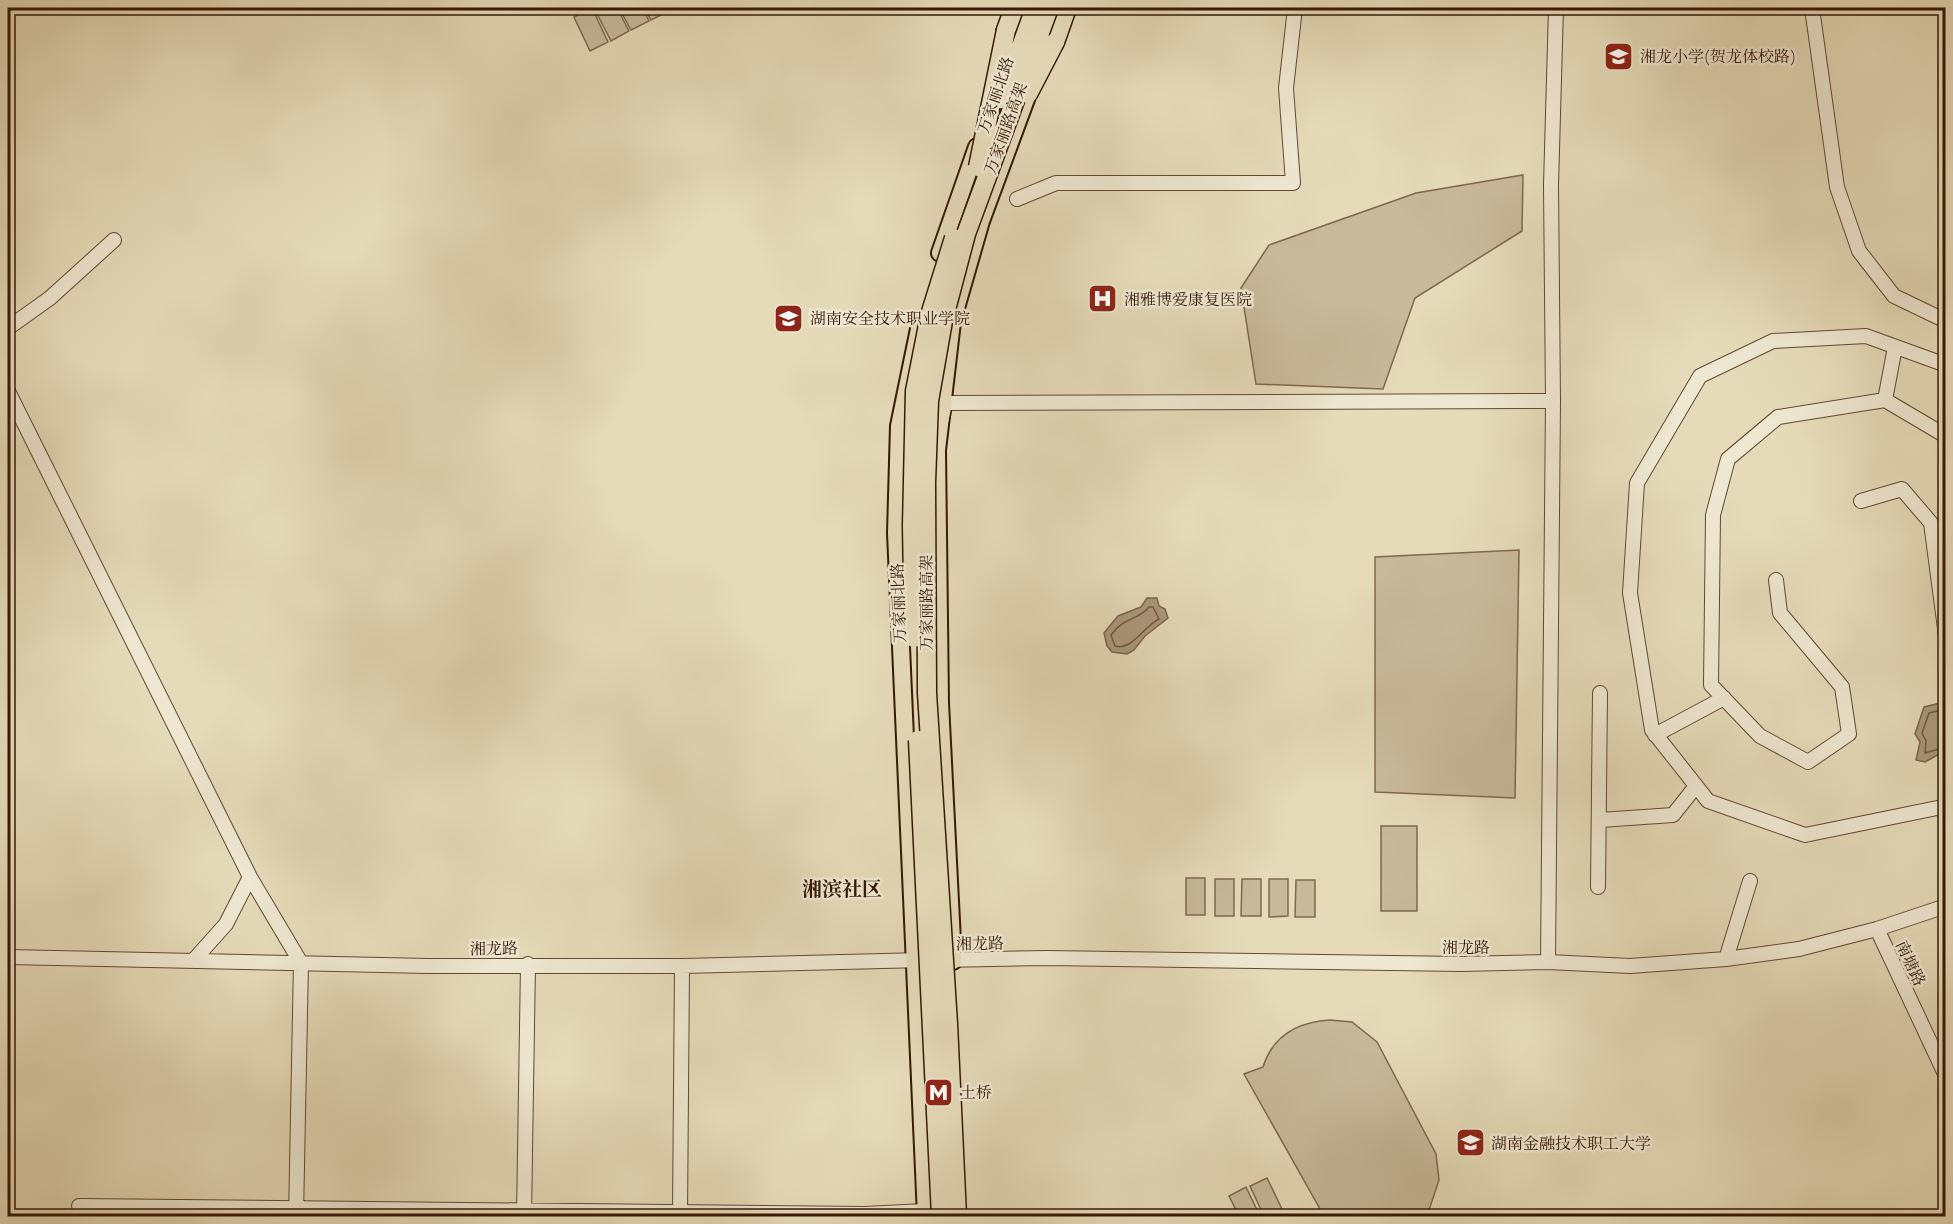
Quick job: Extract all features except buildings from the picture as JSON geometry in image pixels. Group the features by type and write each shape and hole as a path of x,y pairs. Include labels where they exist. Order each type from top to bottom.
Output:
{"highway":[{"path":"984,168 1006,30 1014,8"},
{"name":"万家丽路高架","path":"957,1216 927,693 926,504 929,401 943,321 966,234 984,168 1035,8"},
{"name":"万家丽路高架","path":"931,1215 914,661 912,435 915,391 930,315 984,168 1049,8"},
{"path":"984,168 1054,42 1067,8"},
{"path":"936,834 933,451 943,404"}],"main road":[{"name":"万家丽北路","path":"931,1215 914,960 896,557 899,426 911,361 940,253 1025,8"},
{"name":"万家丽北路","path":"963,1216 940,703 937,450 952,322 981,222 1059,8"}],"street":[{"path":"1017,199 1056,183 1293,183 1286,88 1295,8"},
{"path":"1548,962 1553,401 1551,185 1556,8"},
{"path":"1812,8 1837,187 1859,251 1894,296 1946,321"},
{"path":"8,328 50,298 114,240"},
{"path":"1944,804 1805,835 1708,801 1652,730 1630,593 1637,483 1700,376 1773,341 1866,336 1946,365"},
{"path":"1885,400 1894,347"},
{"path":"8,391 250,877 301,963 296,1213"},
{"path":"1776,580 1780,613 1842,687 1849,734 1808,762 1760,736 1711,685 1713,515 1728,459 1778,417 1885,400 1946,436"},
{"path":"943,404 1553,401"},
{"path":"1861,501 1902,489 1931,524 1946,636"},
{"path":"1598,887 1600,693"},
{"path":"1656,735 1724,698"},
{"path":"1600,820 1673,815 1696,786"},
{"path":"193,961 226,924 250,877"},
{"path":"1726,959 1750,881"},
{"name":"湘龙路","path":"8,957 301,963 682,966 1047,958 1461,964 1548,962 1630,966 1726,959 1799,949 1877,929 1946,906"},
{"name":"南塘路","path":"1877,929 1946,1076"},
{"path":"524,1214 528,964"},
{"path":"680,1215 682,966"},
{"path":"79,1206 296,1213 931,1215"}],"shaded area":[{"path":"592,8 608,42 590,51 574,17"},
{"path":"594,8 617,8 629,31 611,41"},
{"path":"619,8 642,8 649,21 631,30"},
{"path":"644,8 667,8 669,11 651,20"},
{"path":"1523,175 1522,231 1415,298 1383,389 1256,384 1241,288 1269,245 1416,193"},
{"path":"1519,550 1515,798 1375,792 1375,557"},
{"path":"1381,826 1417,826 1417,911 1381,911"},
{"path":"1186,878 1205,878 1205,915 1186,915"},
{"path":"1215,879 1234,879 1234,916 1215,916"},
{"path":"1242,879 1261,879 1261,916 1241,916"},
{"path":"1269,879 1288,879 1288,916 1269,917"},
{"path":"1296,880 1315,880 1315,917 1295,917"},
{"path":"1330,1020 1352,1022 1377,1042 1436,1154 1439,1180 1427,1216 1324,1216 1244,1074 1263,1067 1273,1046 1288,1032 1307,1024"},
{"path":"1267,1178 1283,1211 1264,1216 1250,1186"},
{"path":"1246,1187 1260,1216 1239,1216 1229,1196"}],"water":[{"path":"1147,598 1157,598 1159,606 1165,609 1168,618 1145,636 1134,650 1127,654 1112,652 1107,646 1104,633 1118,616 1141,607"},
{"path":"1945,702 1945,751 1925,762 1916,760 1920,742 1915,734 1924,707"}],"place":[{"name":"湘龙小学(贺龙体校路)","path":"1619,56"},
{"name":"湘雅博爱康复医院","path":"1103,299"},
{"name":"湖南安全技术职业学院","path":"789,318"},
{"name":"土桥","path":"939,1092"},
{"name":"湖南金融技术职工大学","path":"1470,1143"}],"district":[{"name":"湘滨社区","path":"842,889"}]}
